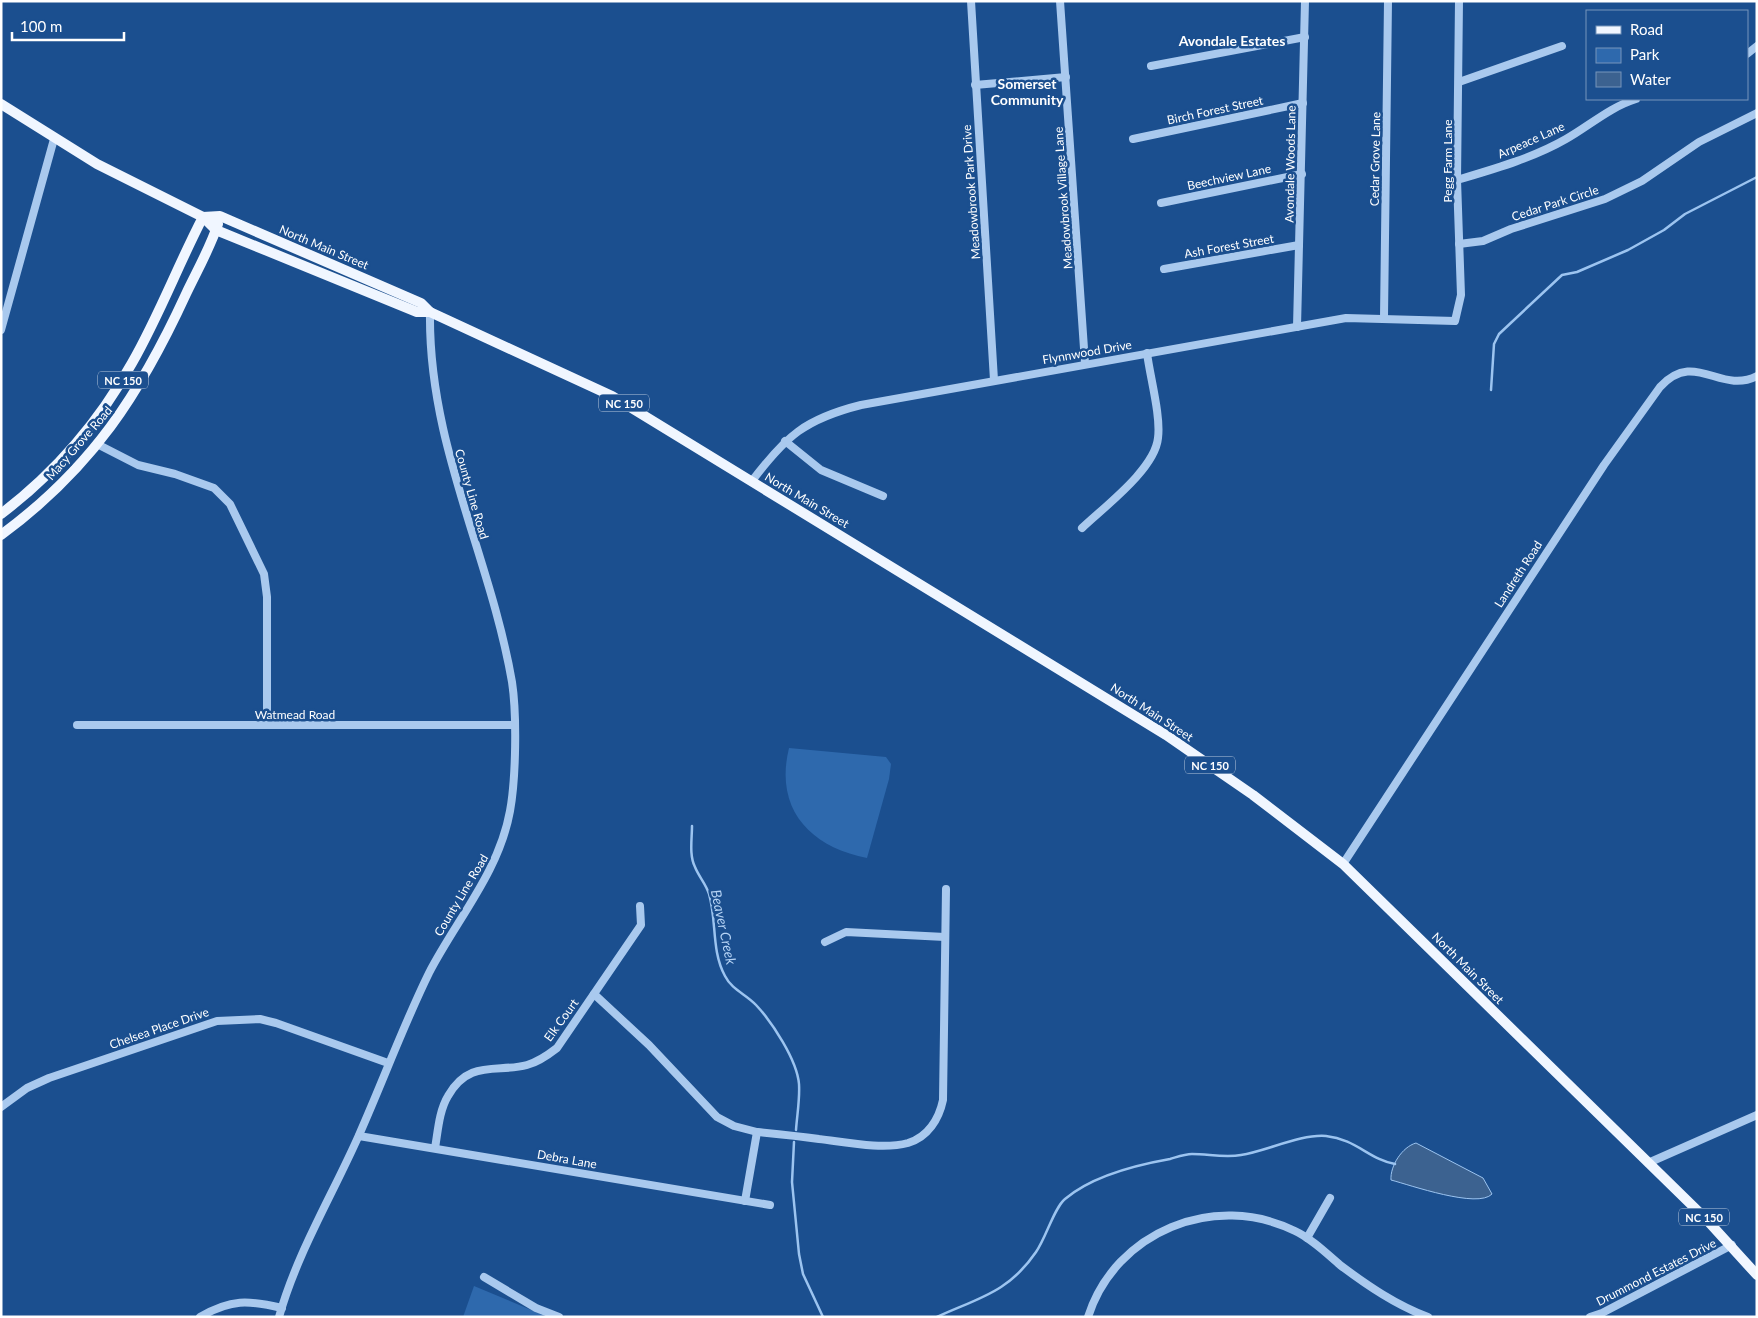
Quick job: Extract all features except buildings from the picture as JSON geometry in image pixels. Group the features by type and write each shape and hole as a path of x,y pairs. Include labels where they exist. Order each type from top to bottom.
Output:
{"main road":[{"name":"North Main Street","path":"1,104 54,139 135,184 203,216 216,230 417,312 430,312"},
{"name":"North Main Street","path":"203,216 220,216 421,303 430,312 596,388 752,481 1166,735 1253,795 1343,864 1732,1246 1757,1275"},
{"name":"Macy Grove Road","path":"1,514 64,457 97,419 116,391 137,354 203,216"},
{"name":"Macy Grove Road","path":"1,535 51,494 97,444 130,400 157,355 216,230 220,216"}],"street":[{"name":"Meadowbrook Park Drive","path":"971,1 994,380"},
{"name":"Meadowbrook Village Lane","path":"1060,1 1085,363"},
{"name":"Avondale Woods Lane","path":"1297,327 1306,37 1305,1"},
{"name":"Cedar Grove Lane","path":"1384,318 1388,1"},
{"name":"Pegg Farm Lane","path":"1455,321 1461,295 1458,180 1460,1"},
{"path":"1151,66 1306,37"},
{"path":"1459,82 1562,46"},
{"path":"975,85 1066,77"},
{"name":"Arpeace Lane","path":"1458,180 1510,164 1565,140 1604,114 1634,100"},
{"name":"Birch Forest Street","path":"1133,139 1303,103"},
{"name":"Cedar Park Circle","path":"1459,244 1483,241 1511,229 1606,199 1642,181 1699,142 1757,112"},
{"path":"1,330 54,139"},
{"name":"Beechview Lane","path":"1161,203 1302,174"},
{"name":"Ash Forest Street","path":"1164,269 1299,245"},
{"name":"County Line Road","path":"279,1317 308,1242 359,1136 388,1063 429,974 495,861 510,810 514,725 512,686 507,660 455,480 435,396 430,362 430,312"},
{"name":"Flynnwood Drive","path":"752,481 784,441 813,420 842,409 1085,363 1346,318 1455,321"},
{"path":"1082,528 1134,479 1155,449 1159,429 1146,354"},
{"name":"Landreth Road","path":"1343,864 1588,487 1660,387 1672,375 1682,371 1706,373 1735,381 1757,376"},
{"path":"784,441 820,470 883,496"},
{"path":"97,444 138,465 175,474 214,488 226,498 264,574 267,597 267,725"},
{"name":"Watmead Road","path":"76,725 514,725"},
{"path":"594,994 648,1045 717,1117 734,1126 757,1132 857,1144 908,1143 925,1134 938,1117 943,1100 946,890"},
{"name":"Elk Court","path":"434,1148 444,1106 449,1095 459,1083 482,1069 528,1065 557,1048 641,925 640,906"},
{"path":"825,942 846,932 946,938"},
{"name":"Chelsea Place Drive","path":"1,1108 27,1088 49,1078 217,1020 260,1019 276,1022 388,1063"},
{"path":"1648,1163 1757,1115"},
{"path":"746,1201 757,1132"},
{"name":"Debra Lane","path":"359,1136 770,1205"},
{"path":"1307,1238 1330,1198"},
{"path":"1088,1317 1100,1288 1110,1271 1122,1259 1151,1236 1185,1221 1204,1216 1249,1216 1280,1225 1307,1238 1388,1299 1428,1317"},
{"name":"Drummond Estates Drive","path":"1590,1317 1602,1313 1732,1246"},
{"path":"484,1277 536,1308 559,1317"},
{"path":"200,1317 230,1302 246,1301 282,1308"}],"green space":[{"path":"789,748 886,757 891,764 889,779 867,858 847,853 829,845 813,834 801,822 792,807 787,789 786,770"},
{"path":"474,1286 548,1317 463,1317"}],"water":[{"path":"1416,1143 1483,1178 1492,1194 1484,1198 1473,1199 1428,1191 1391,1180 1391,1175 1398,1158 1406,1148"}],"waterway":[{"path":"1491,390 1494,344 1499,334 1562,275 1577,272 1628,250 1664,230 1685,214 1757,177"},
{"name":"Beaver Creek","path":"692,826 691,847 693,862 709,894 716,946 725,976 731,985 752,1001 762,1012 783,1042 794,1064 799,1084 796,1130"},
{"path":"937,1317 979,1299 1003,1286 1025,1266 1036,1252 1061,1203 1088,1184 1115,1173 1187,1154 1241,1155 1316,1136 1326,1136 1346,1141 1386,1162 1395,1164"},
{"name":"Beaver Creek","path":"794,1142 792,1182 799,1254 803,1274 823,1317"}],"district":[{"name":"Avondale Estates","path":"1232,40"},
{"name":"Somerset Community","path":"1027,92"}]}
